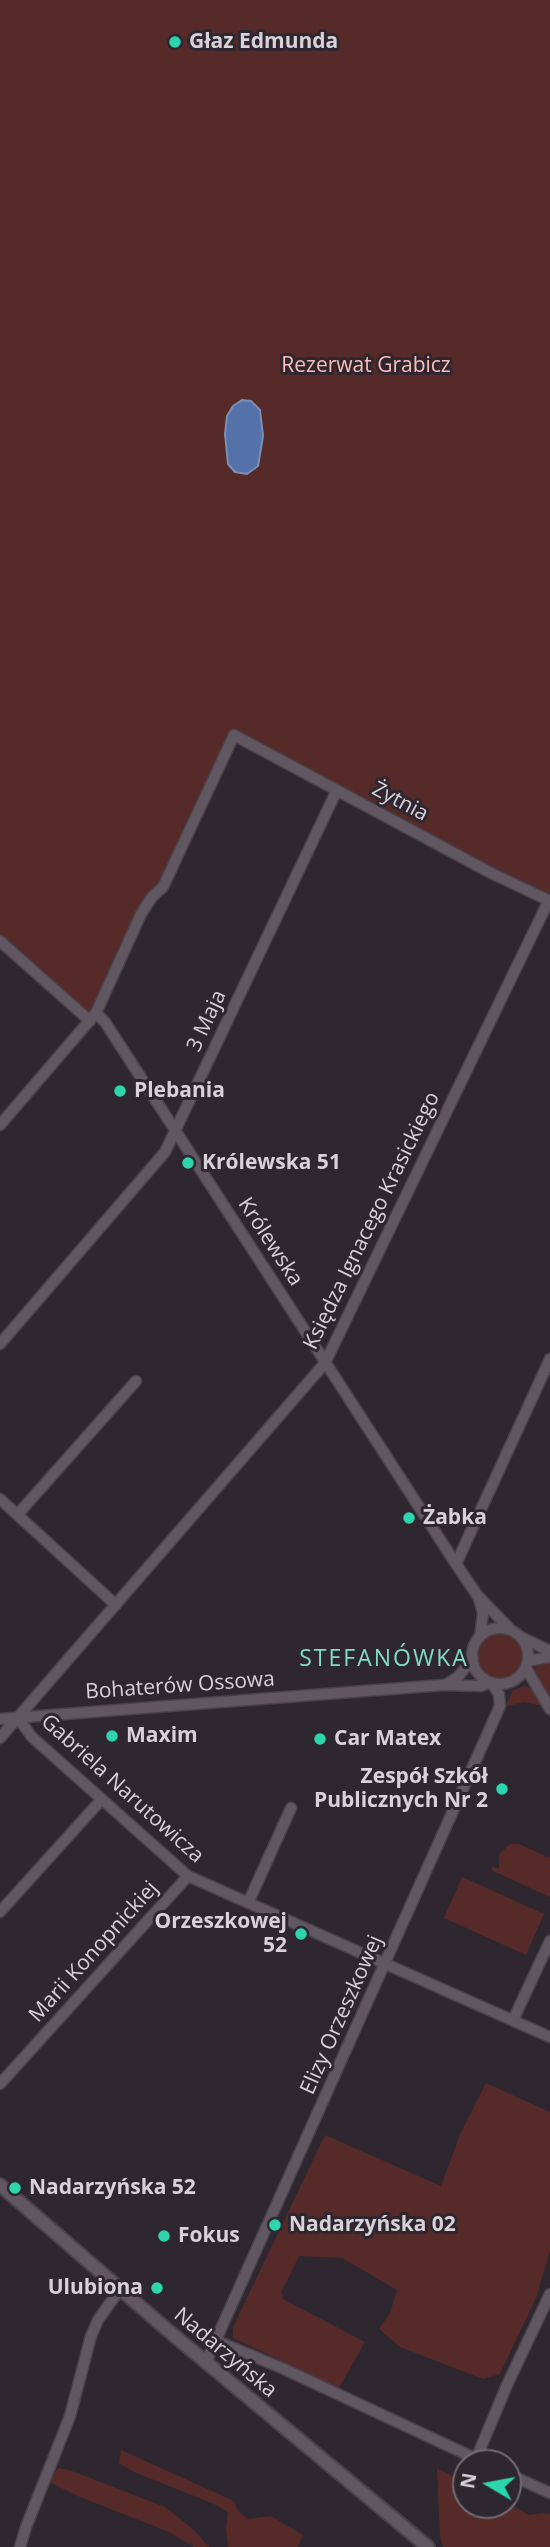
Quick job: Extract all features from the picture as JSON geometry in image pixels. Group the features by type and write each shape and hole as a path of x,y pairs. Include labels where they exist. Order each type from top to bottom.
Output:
{"main road":[{"name":"Nadarzyńska","path":"0,2185 206,2362 428,2547"}],"street":[{"name":"Żytnia","path":"93,1017 141,914 152,897 163,887 234,735 491,873 550,901"},
{"name":"3 Maja","path":"0,1344 165,1152 337,790"},
{"name":"Księdza Ignacego Krasickiego","path":"0,1738 326,1363 550,901"},
{"name":"Królewska","path":"0,941 93,1017 105,1022 456,1564 477,1595 509,1628"},
{"path":"0,1125 93,1017"},
{"path":"456,1564 550,1359"},
{"path":"18,1514 136,1381"},
{"path":"0,1499 116,1605"},
{"path":"443,1685 458,1677 473,1658 483,1614 477,1595"},
{"path":"480,1636 494,1628 509,1628 550,1651"},
{"path":"523,1638 528,1649 527,1665 534,1684 550,1709"},
{"path":"473,1658 477,1672 490,1683 501,1684 516,1679 527,1665 550,1657"},
{"path":"516,1679 534,1684"},
{"name":"Bohaterów Ossowa","path":"0,1719 443,1685 481,1686 490,1683"},
{"name":"Elizy Orzeszkowej","path":"206,2362 500,1706 499,1694 490,1683"},
{"name":"Gabriela Narutowicza","path":"18,1718 32,1737 188,1877 550,2037"},
{"path":"0,1912 102,1800"},
{"path":"248,1903 291,1808"},
{"name":"Marii Konopnickiej","path":"0,2084 188,1877"},
{"path":"513,2020 550,1941"},
{"path":"20,2547 70,2416 91,2336 98,2320 120,2289"},
{"path":"485,2449 507,2385 550,2294"},
{"path":"217,2341 284,2369 455,2449"},
{"path":"522,2480 550,2493"}],"green space":[{"name":"Rezerwat Grabicz","path":"0,0 550,0 550,898 233,731 162,881 151,892 90,1015 0,935"},
{"path":"500,1631 517,1638 524,1655 517,1672 500,1679 483,1672 476,1655 483,1638"},
{"path":"550,1660 550,1701 534,1675 534,1670 540,1662"},
{"path":"525,1686 533,1690 543,1706 523,1702 505,1707 513,1690"},
{"path":"510,1844 519,1844 550,1858 550,1897 491,1870 493,1866 499,1869 499,1854"},
{"path":"462,1877 544,1914 526,1955 444,1918"},
{"path":"486,2083 550,2112 550,2250 536,2298 500,2374 483,2379 400,2347 379,2329 390,2313 397,2290 342,2258 299,2256 282,2291 283,2299 365,2342 339,2388 233,2338 233,2327 325,2135 441,2186 461,2132"},
{"path":"121,2450 234,2501 238,2511 248,2519 271,2516 303,2535 298,2547 228,2547 228,2512 134,2472 119,2463"},
{"path":"58,2468 165,2507 195,2531 209,2547 194,2547 169,2532 49,2482"},
{"path":"437,2468 452,2476 452,2519 522,2519 522,2511 529,2515 550,2515 550,2547 443,2547 440,2536"}],"water":[{"path":"242,400 251,401 260,410 263,436 258,466 247,474 235,472 228,464 225,434 227,416 233,406"}],"place":[{"name":"Głaz Edmunda","path":"175,42"},
{"name":"Plebania","path":"120,1091"},
{"name":"Królewska 51","path":"188,1163"},
{"name":"Żabka","path":"409,1518"},
{"name":"Maxim","path":"112,1736"},
{"name":"Car Matex","path":"320,1739"},
{"name":"Zespół Szkół Publicznych Nr 2","path":"502,1789"},
{"name":"Orzeszkowej 52","path":"301,1934"},
{"name":"Nadarzyńska 52","path":"15,2188"},
{"name":"Nadarzyńska 02","path":"275,2225"},
{"name":"Fokus","path":"164,2236"},
{"name":"Ulubiona","path":"157,2288"}],"district":[{"name":"STEFANÓWKA","path":"384,1659"}]}
